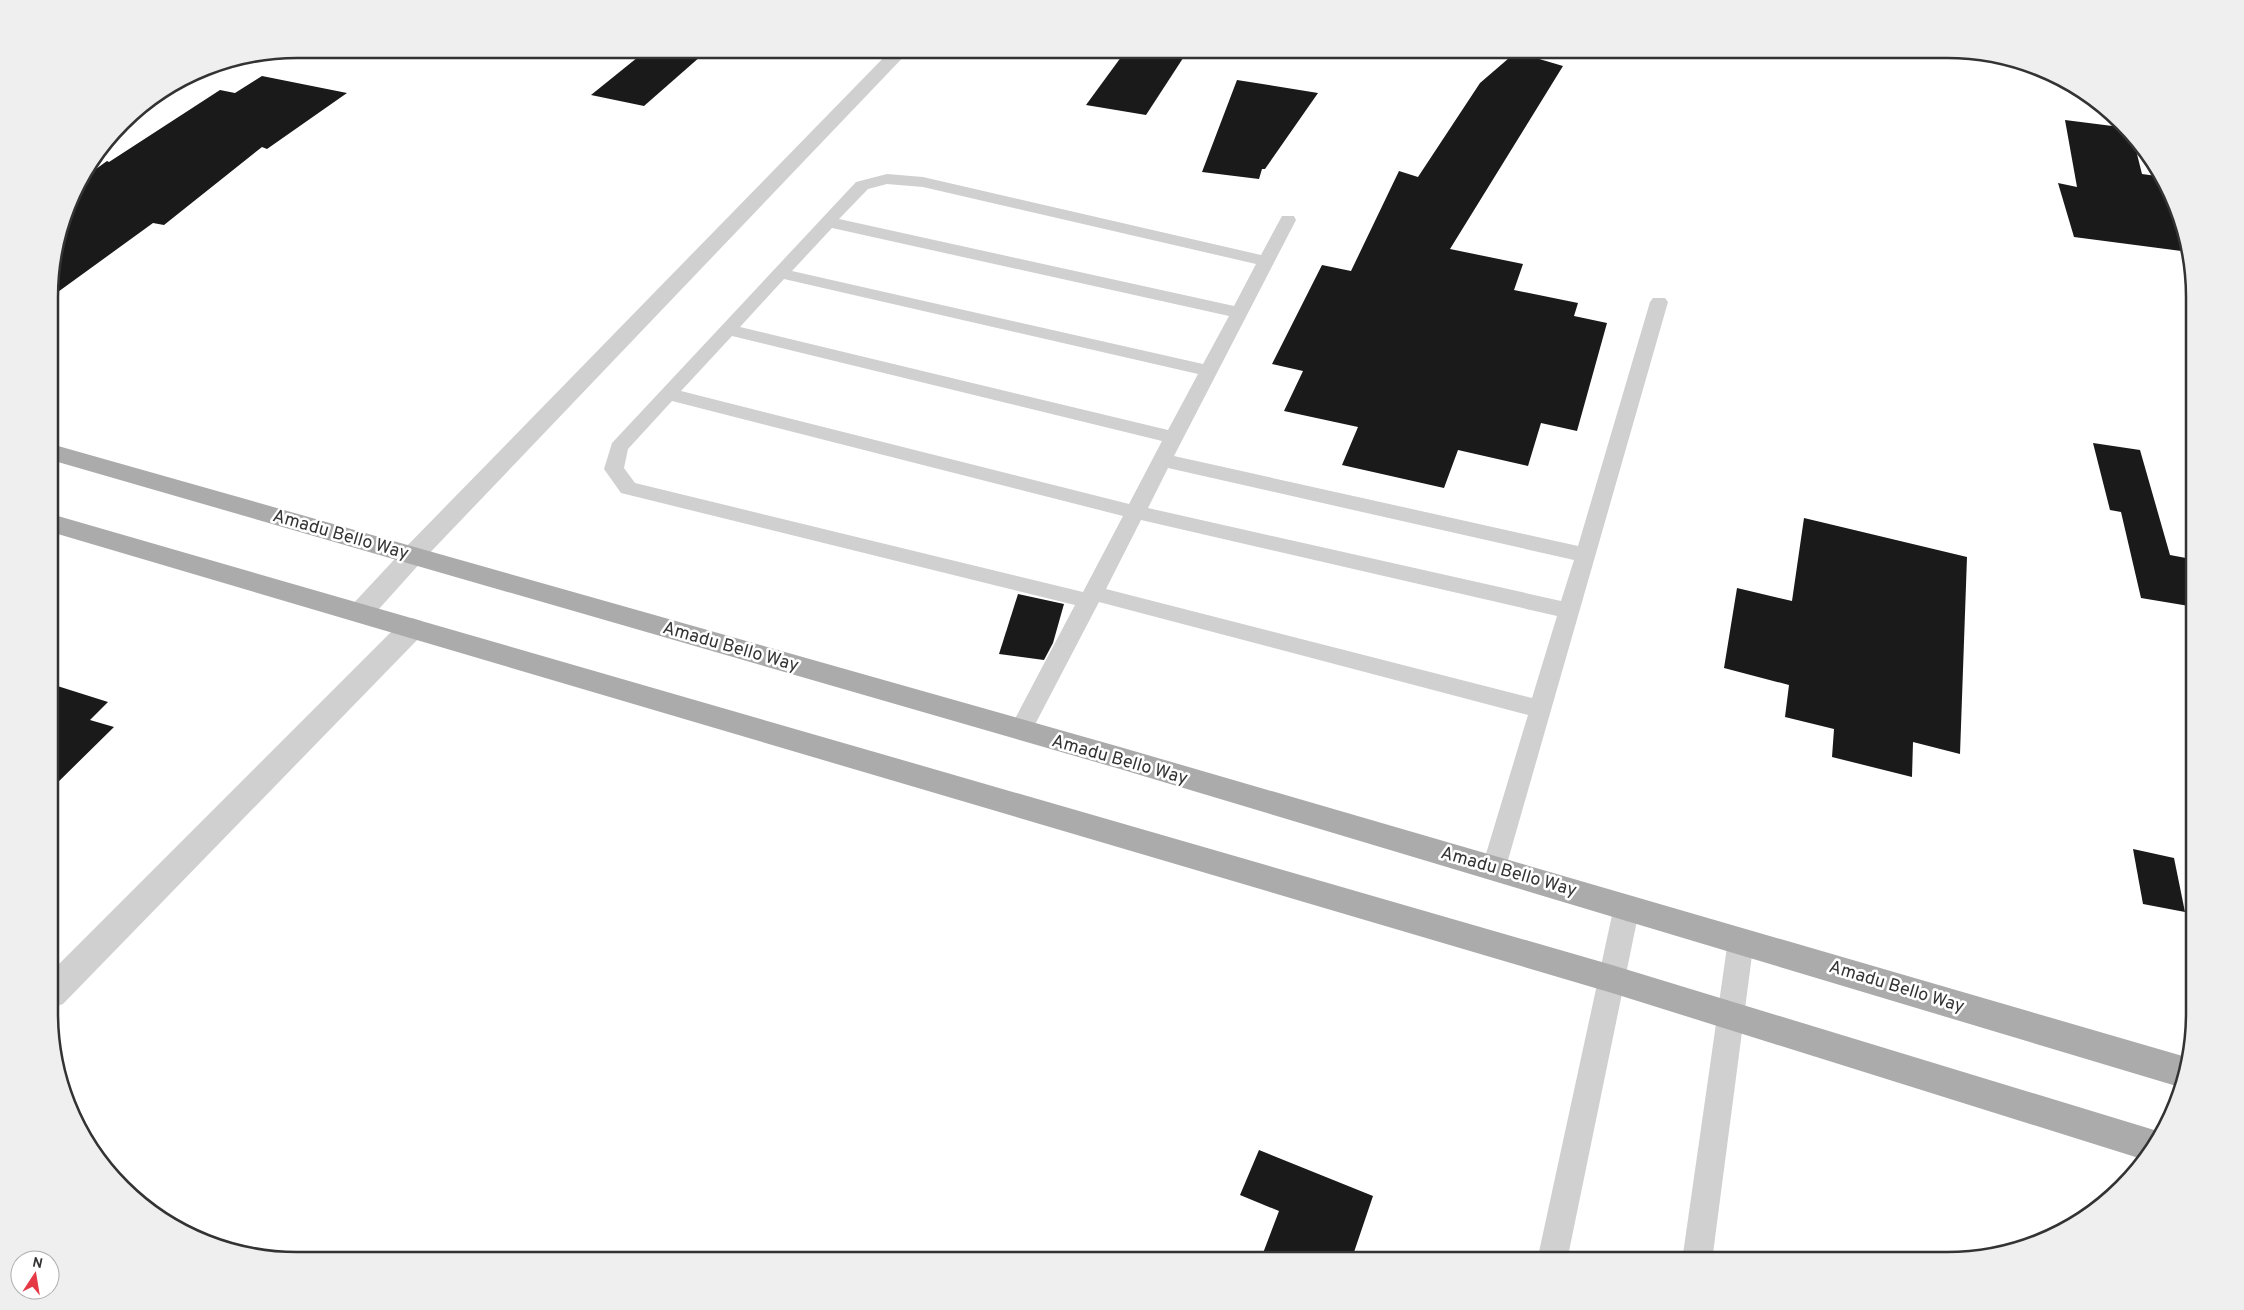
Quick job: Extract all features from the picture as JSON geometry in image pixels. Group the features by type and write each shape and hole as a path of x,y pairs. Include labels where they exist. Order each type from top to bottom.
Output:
{"main road":[{"name":"Amadu Bello Way","path":"58,454 414,554 1494,867 2179,1071"},
{"path":"58,525 1612,979 2148,1143"}],"street":[{"path":"360,613 414,554 893,58"},
{"path":"58,987 412,628"}],"lane":[{"path":"1266,261 923,182 887,179 862,185 619,447 614,468 628,488 1091,597 1540,709"},
{"path":"1021,730 1288,220"},
{"path":"828,222 1240,313"},
{"path":"780,273 1209,371"},
{"path":"1494,867 1659,302"},
{"path":"728,330 1174,438"},
{"path":"668,394 1135,512 1569,611"},
{"path":"1162,460 1585,555"},
{"path":"1554,1252 1627,906"},
{"path":"1699,1252 1741,940"}],"building":[{"path":"637,58 699,58 644,106 591,95"},
{"path":"1120,58 1183,58 1146,115 1086,105"},
{"path":"1509,58 1536,58 1563,66 1450,249 1523,264 1514,290 1578,303 1574,316 1607,323 1577,431 1541,423 1528,466 1458,450 1444,488 1342,465 1358,427 1284,411 1303,371 1272,364 1322,265 1351,271 1399,171 1418,177 1480,83"},
{"path":"262,76 347,93 267,149 262,147 164,225 153,223 58,292 62,250 70,220 82,191 94,170 220,90 235,93"},
{"path":"1237,80 1318,93 1265,169 1262,169 1259,179 1202,172"},
{"path":"2065,120 2114,126 2136,150 2142,174 2153,176 2162,191 2174,220 2182,251 2074,237 2058,183 2077,187"},
{"path":"2093,443 2140,450 2170,555 2186,558 2186,606 2141,598 2121,512 2110,510"},
{"path":"1804,518 1967,557 1960,754 1913,742 1912,777 1832,757 1834,729 1785,717 1789,685 1724,668 1737,588 1792,601"},
{"path":"1018,594 1064,604 1053,643 1044,660 999,654"},
{"path":"58,686 108,702 90,720 114,727 58,782"},
{"path":"2133,849 2174,858 2185,912 2143,904"},
{"path":"1259,1150 1373,1196 1354,1252 1263,1252 1279,1211 1240,1195"}]}
